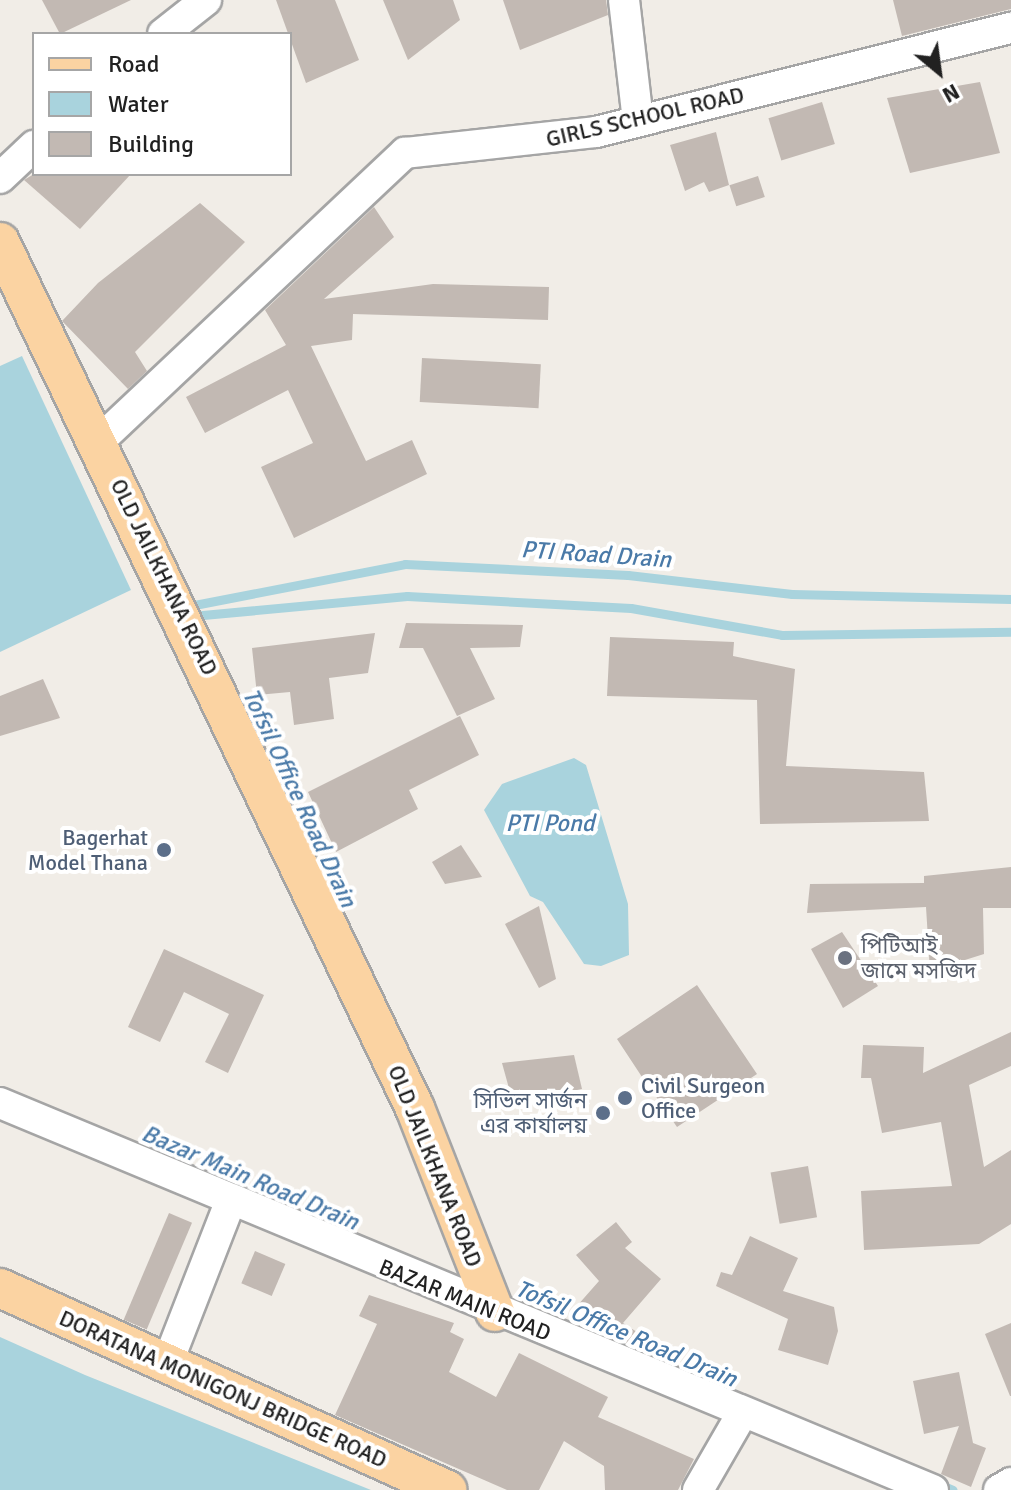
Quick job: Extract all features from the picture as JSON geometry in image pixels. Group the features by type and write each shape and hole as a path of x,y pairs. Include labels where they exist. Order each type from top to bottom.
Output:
{"main road":[{"name":"OLD JAILKHANA ROAD","path":"0,242 415,1108 495,1312"},
{"name":"DORATANA MONIGONJ BRIDGE ROAD","path":"0,1288 447,1490"}],"street":[{"path":"166,32 206,0"},
{"path":"624,0 638,121"},
{"name":"GIRLS SCHOOL ROAD","path":"98,442 405,153 532,142 638,121 1011,28"},
{"path":"0,178 32,148"},
{"name":"BAZAR MAIN ROAD","path":"0,1103 495,1312 933,1490"},
{"path":"167,1364 230,1202"},
{"path":"698,1490 743,1412"},
{"path":"999,1490 1011,1483"}],"water":[{"path":"22,356 131,590 0,652 0,366"},
{"name":"PTI Pond","path":"574,758 586,765 628,904 629,955 601,966 584,964 543,902 530,896 484,810 502,784"},
{"path":"0,1337 85,1375 371,1490 0,1490"}],"building":[{"path":"42,0 131,0 64,32 59,32"},
{"path":"276,0 335,0 359,60 306,83 292,44 292,32 288,32"},
{"path":"383,0 453,0 460,20 408,60"},
{"path":"503,0 606,0 608,15 520,50"},
{"path":"893,0 1011,0 1011,9 902,36"},
{"path":"980,82 1000,153 910,173 887,98"},
{"path":"822,102 835,144 781,160 768,118"},
{"path":"716,132 729,185 709,192 704,182 685,191 670,145"},
{"path":"32,175 129,176 80,229 24,180"},
{"path":"758,176 765,197 736,206 729,185"},
{"path":"200,203 245,242 135,352 147,371 128,389 62,321 98,283"},
{"path":"374,207 394,237 324,299 433,284 549,287 548,320 353,314 352,340 311,346 366,461 412,440 427,474 294,538 261,467 313,443 288,390 205,433 186,397 286,345 265,310"},
{"path":"422,358 541,364 539,408 420,402"},
{"path":"406,623 523,625 520,647 470,648 495,699 457,716 423,648 399,648"},
{"path":"375,633 368,673 329,678 334,719 294,725 290,692 257,695 252,648"},
{"path":"610,637 734,642 733,656 795,669 786,766 924,772 929,821 760,824 757,700 607,696"},
{"path":"43,679 60,718 0,736 0,696"},
{"path":"460,716 479,755 409,790 418,809 336,852 308,792"},
{"path":"461,845 482,877 445,884 432,862"},
{"path":"1011,867 1011,908 983,908 984,954 930,971 926,907 807,913 810,884 924,883 924,876"},
{"path":"539,906 556,979 539,988 505,924"},
{"path":"842,932 878,986 843,1008 811,949"},
{"path":"164,949 264,995 228,1073 205,1062 229,1014 184,992 160,1042 128,1027"},
{"path":"697,985 757,1074 677,1127 644,1079 650,1075 642,1077 617,1039"},
{"path":"1011,1032 1011,1066 969,1085 984,1167 1011,1150 1011,1224 979,1244 864,1250 861,1191 952,1186 941,1122 882,1133 871,1078 861,1078 863,1045 924,1047 923,1073"},
{"path":"574,1055 582,1089 513,1103 502,1063"},
{"path":"808,1166 817,1217 780,1224 771,1173"},
{"path":"169,1213 192,1223 147,1330 124,1320"},
{"path":"616,1222 632,1242 625,1248 661,1279 623,1323 640,1334 633,1346 569,1315 599,1281 576,1255"},
{"path":"750,1236 798,1258 783,1291 834,1307 838,1331 828,1365 778,1350 788,1319 716,1286 721,1272 732,1275"},
{"path":"255,1251 285,1264 272,1296 241,1283"},
{"path":"369,1295 454,1323 450,1332 464,1339 449,1372 496,1397 519,1353 608,1397 598,1417 694,1459 678,1490 605,1490 604,1466 564,1441 539,1490 507,1490 335,1415 377,1324 359,1316"},
{"path":"1011,1323 1011,1396 1010,1396 985,1334"},
{"path":"959,1372 973,1443 986,1448 971,1487 941,1474 959,1426 924,1434 913,1381"}],"waterway":[{"name":"PTI Road Drain","path":"184,607 405,564 628,575 792,594 1011,599"},
{"name":"Tofsil Office Road Drain","path":"192,616 407,596 631,608 782,635 1011,632"},
{"name":"Tofsil Office Road Drain","path":"937,1483 953,1490"}],"place":[{"name":"Bagerhat Model Thana","path":"164,850"},
{"name":"পিটিআই জামে মসজিদ","path":"845,958"},
{"name":"Civil Surgeon Office","path":"625,1098"},
{"name":"সিভিল সার্জন এর কার্যালয়","path":"603,1113"}],"water label":[{"name":"Bazar Main Road Drain","path":"250,1178"}]}
